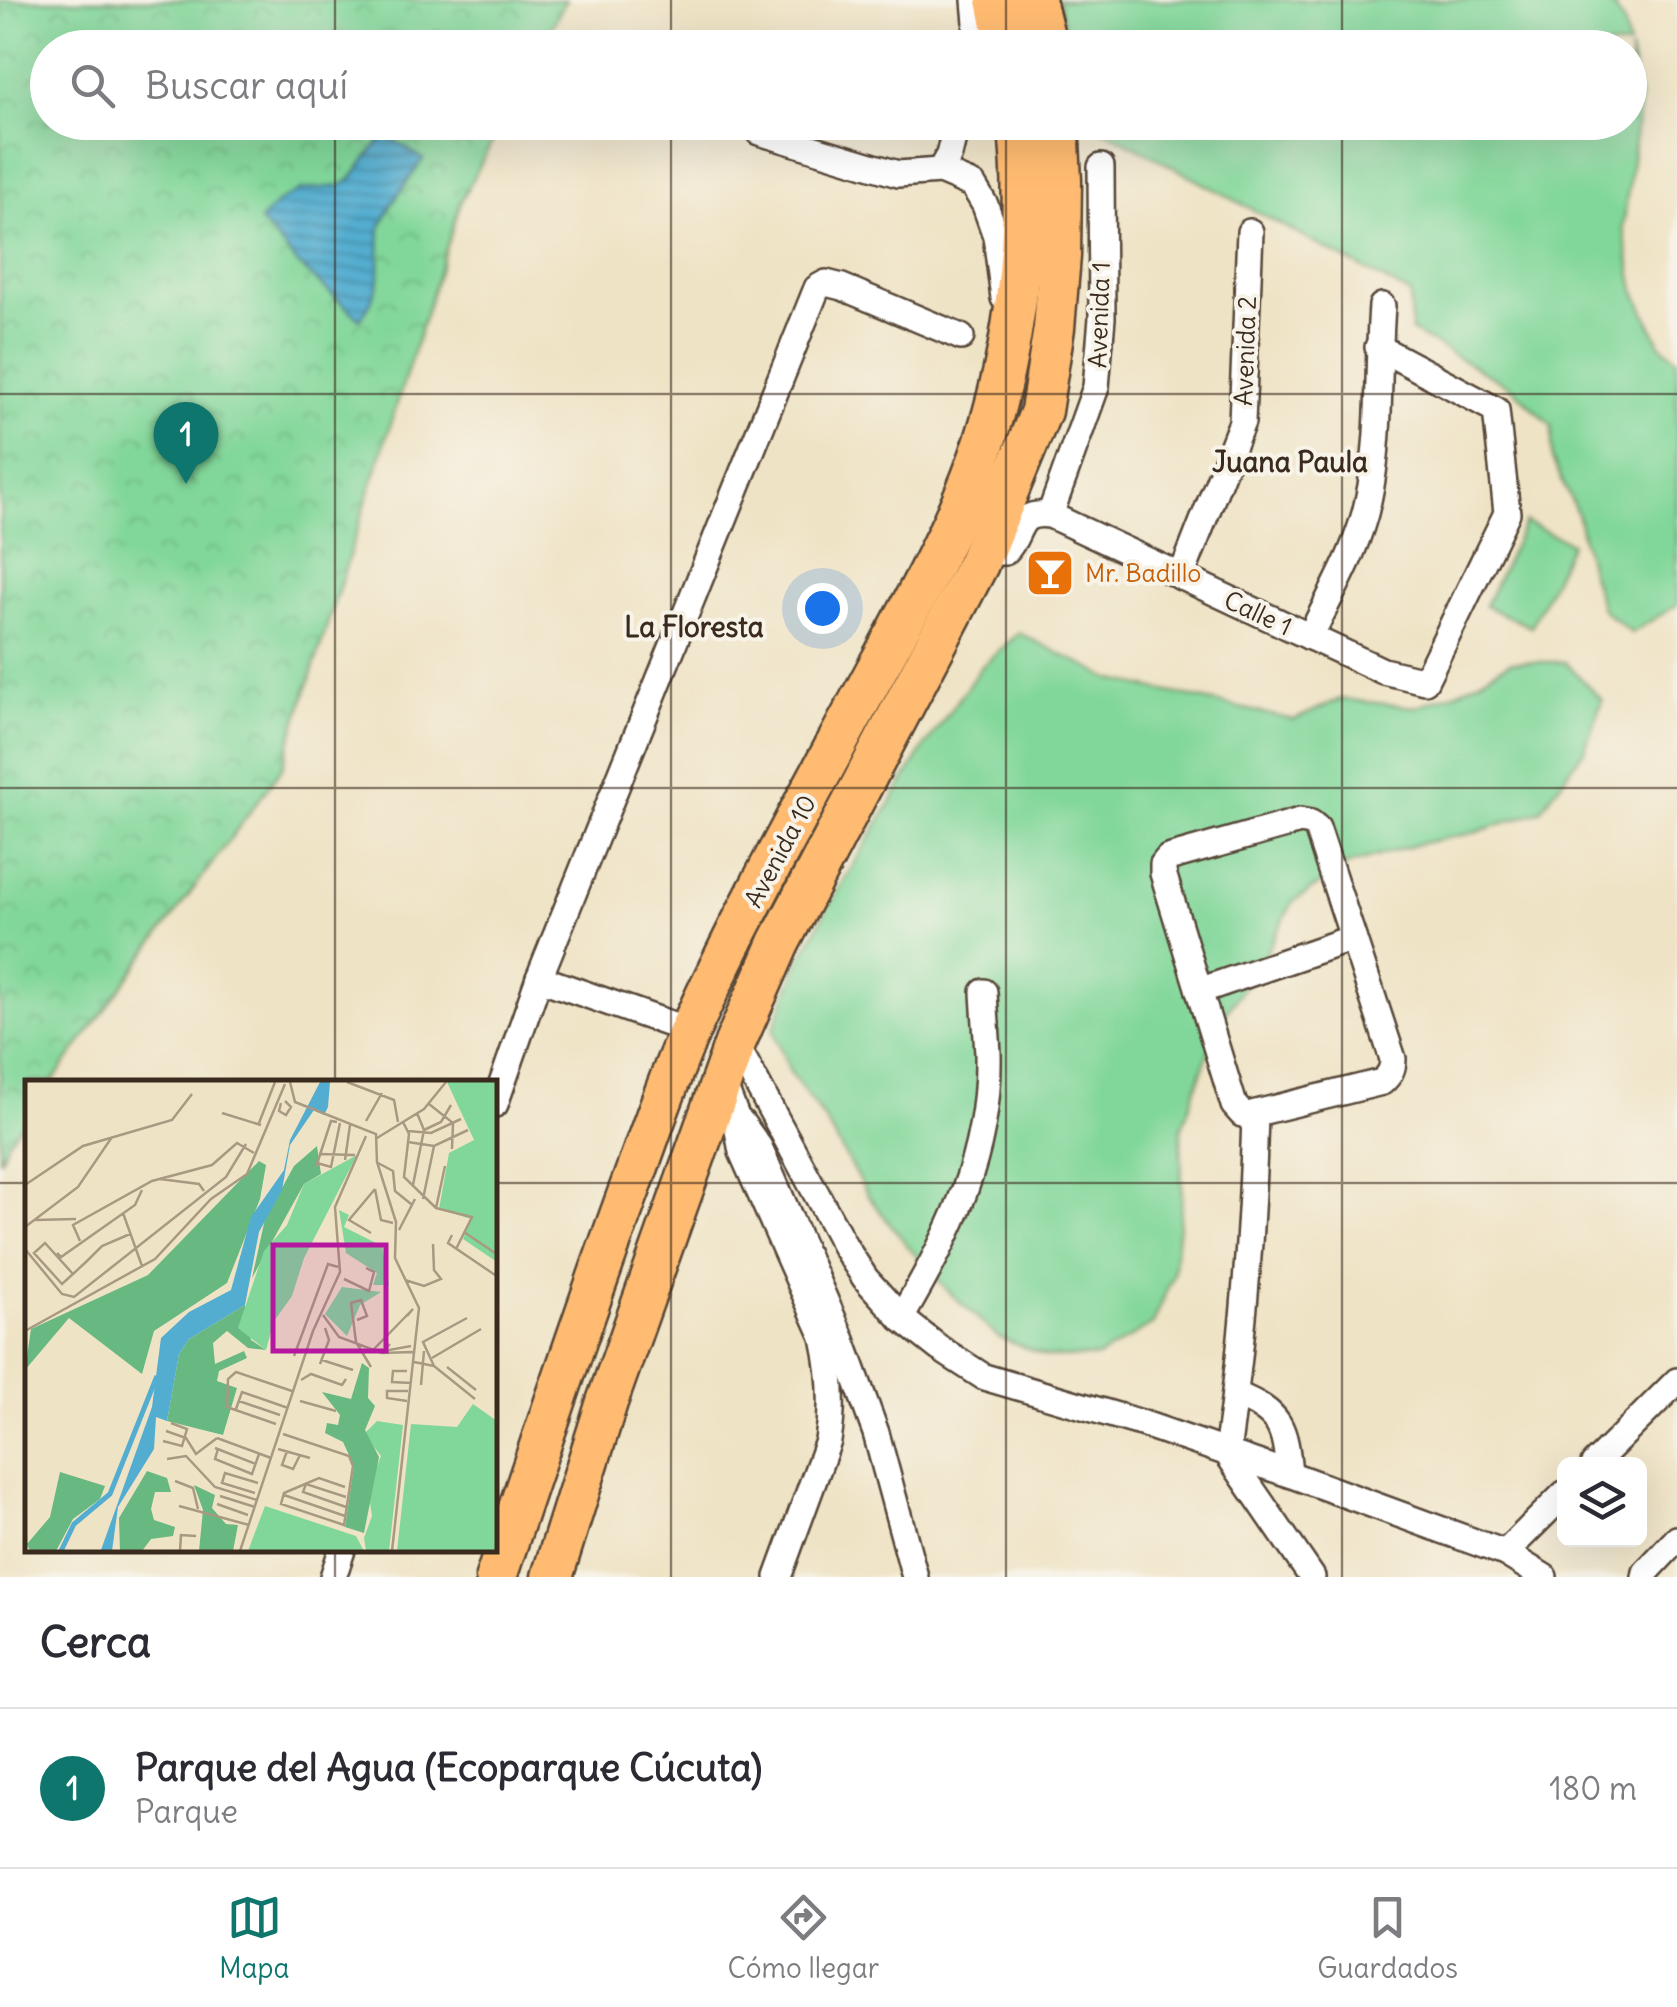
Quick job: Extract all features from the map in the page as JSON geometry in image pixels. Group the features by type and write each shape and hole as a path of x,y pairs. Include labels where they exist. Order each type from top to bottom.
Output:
{"main road":[{"path":"996,0 1003,30"},
{"path":"1035,0 1042,30"},
{"name":"Avenida 10","path":"496,1577 592,1291 690,1031 740,926 939,554 972,476 996,402 1010,337 1020,247 1020,140"},
{"name":"Avenida 10","path":"552,1577 607,1402 693,1158 730,1078 780,942 983,552 1041,411 1060,256 1059,140"}],"street":[{"path":"976,0 976,30"},
{"path":"785,140 898,174 940,171 973,185 996,236 1010,337"},
{"path":"940,171 952,140"},
{"name":"Avenida 1","path":"1050,515 1096,387 1102,318 1101,166"},
{"name":"Avenida 2","path":"1181,577 1242,422 1250,232"},
{"path":"498,1095 539,978 817,288 826,283 842,286 961,337"},
{"path":"1310,637 1356,540 1368,501 1375,450 1382,306"},
{"name":"Calle 1","path":"1050,515 1383,671 1426,681 1506,513 1496,410 1378,347"},
{"path":"983,552 1004,552 1028,516 1050,515"},
{"path":"1300,821 1311,824 1317,828 1353,938 1393,1059 1391,1072 1382,1082 1254,1116 1242,1114 1234,1105 1163,864 1168,858 1300,821"},
{"path":"1199,991 1353,938"},
{"path":"539,978 690,1031"},
{"path":"901,1318 959,1212 974,1165 987,1076 984,992"},
{"path":"730,1078 742,1152 824,1338 832,1380 828,1441 778,1577"},
{"path":"730,1078 865,1278 901,1318 984,1377 1141,1423 1289,1474 1505,1554 1544,1577"},
{"path":"730,1078 842,1340 876,1433 916,1577"},
{"path":"1254,1116 1248,1246 1227,1454 1312,1577"},
{"path":"693,1158 716,1146 730,1146 742,1152"},
{"path":"1601,1457 1677,1381"},
{"path":"1235,1394 1260,1404 1278,1420 1286,1441 1289,1474"},
{"path":"1505,1554 1557,1501"},
{"path":"1646,1577 1646,1572 1677,1539"},
{"path":"333,1577 341,1552"}],"green space":[{"path":"0,0 566,0 550,30 30,30 30,140 493,140 461,201 282,768 53,1080 25,1080 25,1118 8,1141 0,1161"},
{"path":"1058,0 1609,0 1625,30 1066,30"},
{"path":"1123,140 1635,140 1623,228 1635,290 1660,344 1677,359 1677,605 1631,633 1602,609 1577,513 1552,459 1552,426 1514,389 1411,331 1410,294"},
{"path":"1525,522 1571,543 1531,627 1485,606"},
{"path":"1019,633 1111,679 1294,720 1340,699 1415,707 1460,691 1510,662 1565,662 1602,700 1585,749 1540,811 1477,832 1348,865 1293,902 1260,964 1219,1022 1181,1130 1182,1200 1173,1275 1153,1324 1098,1357 1048,1357 998,1337 948,1291 868,1196 823,1117 790,1072 773,1030 798,964 831,902 923,749 982,666"}],"water":[{"path":"380,140 394,140 423,159 380,228 379,281 360,319 299,265 260,221 278,202 301,190 340,186 350,180"}],"place":[{"name":"Parque del Agua (Ecoparque Cúcuta)","path":"186,484"},
{"name":"Mr. Badillo","path":"1050,573"}],"district":[{"name":"Juana Paula","path":"1290,462"},
{"name":"La Floresta","path":"694,627"}]}
